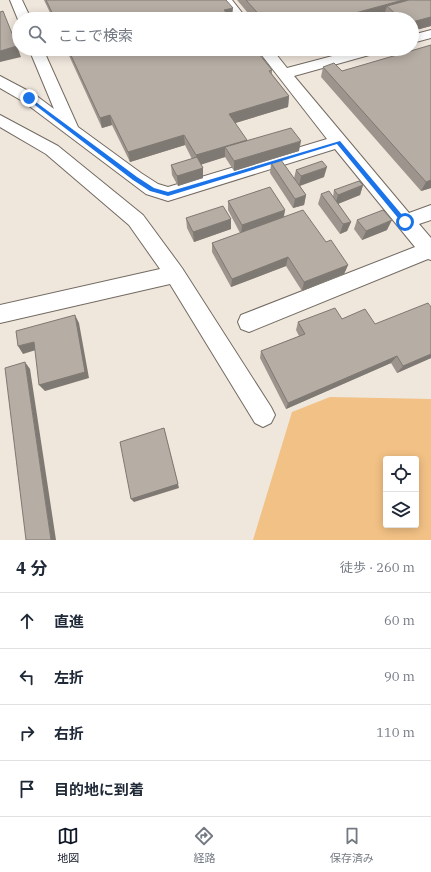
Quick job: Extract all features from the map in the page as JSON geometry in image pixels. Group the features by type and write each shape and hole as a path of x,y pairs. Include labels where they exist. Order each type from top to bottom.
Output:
{"street":[{"path":"16,0 21,12"},
{"path":"225,0 234,12"},
{"path":"419,37 431,34"},
{"path":"39,56 71,130"},
{"path":"249,322 430,251 338,142 270,56"},
{"path":"284,74 350,56"},
{"path":"0,81 29,98 135,178 152,189 168,194 338,142"},
{"path":"0,120 52,150 136,220 176,274 263,415"},
{"path":"405,222 431,212"},
{"path":"0,314 176,274"}],"shaded area":[{"path":"330,397 431,399 431,540 253,540 292,412"}],"building":[{"path":"46,0 226,0 233,8 224,10 226,12 52,12"},
{"path":"246,0 403,0 359,12 257,12"},
{"path":"409,0 431,0 431,17 419,20 419,12 393,12 387,6"},
{"path":"3,11 12,34 12,47 0,51 0,12"},
{"path":"431,45 431,180 426,182 323,67 334,63 342,71 393,56 419,56 419,49"},
{"path":"71,56 261,56 272,70 269,71 289,96 229,114 247,140 196,155 184,135 128,152 110,115 100,118"},
{"path":"291,128 301,141 234,161 225,147"},
{"path":"197,157 203,168 177,176 171,165"},
{"path":"281,160 306,195 295,199 271,163"},
{"path":"322,161 327,167 301,176 296,170"},
{"path":"359,181 363,185 338,195 334,190"},
{"path":"270,187 285,210 242,225 228,201"},
{"path":"329,191 351,222 343,224 321,194"},
{"path":"223,206 231,219 193,232 186,218"},
{"path":"303,210 326,242 331,240 348,265 304,282 288,257 232,279 212,243"},
{"path":"383,210 392,220 366,231 357,220"},
{"path":"428,303 431,307 431,354 403,366 397,356 288,403 261,351 305,334 298,322 335,308 342,319 365,309 375,324"},
{"path":"75,315 85,372 39,385 34,342 18,346 16,331"},
{"path":"25,362 51,540 26,540 5,368"},
{"path":"164,428 178,484 131,499 120,442"}],"route":[{"path":"29,98 135,178 152,189 168,194 338,142 405,222"}]}
